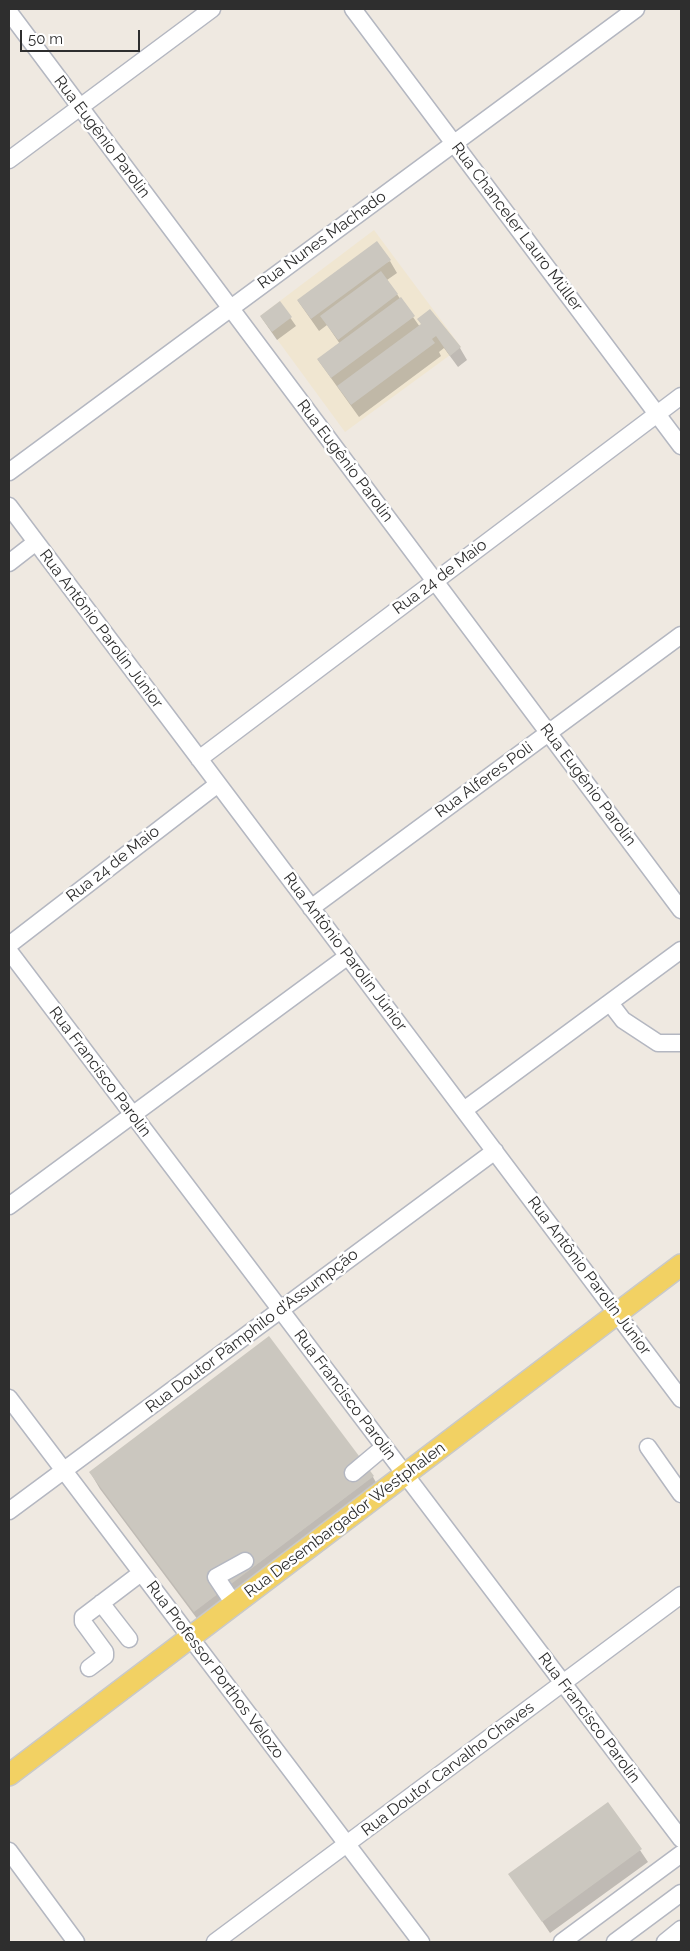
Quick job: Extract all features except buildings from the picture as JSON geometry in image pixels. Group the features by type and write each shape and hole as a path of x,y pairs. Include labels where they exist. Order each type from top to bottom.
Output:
{"main road":[{"name":"Rua Desembargador Westphalen","path":"9,1775 681,1265"}],"street":[{"path":"9,160 212,9"},
{"name":"Rua Chanceler Lauro Müller","path":"353,9 681,446"},
{"name":"Rua Nunes Machado","path":"9,472 636,9"},
{"name":"Rua Eugênio Parolin","path":"9,12 681,910"},
{"name":"Rua 24 de Maio","path":"199,759 681,396"},
{"name":"Rua Antônio Parolin Júnior","path":"9,506 681,1399"},
{"path":"9,562 36,542"},
{"name":"Rua Alferes Poli","path":"311,908 681,634"},
{"name":"Rua 24 de Maio","path":"9,945 218,784"},
{"path":"464,1110 681,950"},
{"name":"Rua Francisco Parolin","path":"9,951 681,1839"},
{"path":"9,1206 348,956"},
{"path":"610,1003 628,1024 658,1042 681,1043"},
{"name":"Rua Doutor Pâmphilo d'Assumpção","path":"9,1511 495,1151"},
{"name":"Rua Professor Porthos Velozo","path":"9,1398 421,1942"},
{"path":"353,1473 384,1447"},
{"path":"648,1447 681,1494"},
{"path":"234,1604 216,1577 245,1561"},
{"path":"89,1668 105,1656 105,1652 82,1620 141,1573"},
{"name":"Rua Doutor Carvalho Chaves","path":"215,1942 681,1595"},
{"path":"101,1603 128,1639"},
{"path":"9,1851 76,1942"},
{"path":"562,1942 681,1854"},
{"path":"615,1942 681,1893"},
{"path":"666,1942 681,1929"}],"shaded area":[{"path":"374,230 461,347 345,432 260,316"}]}
